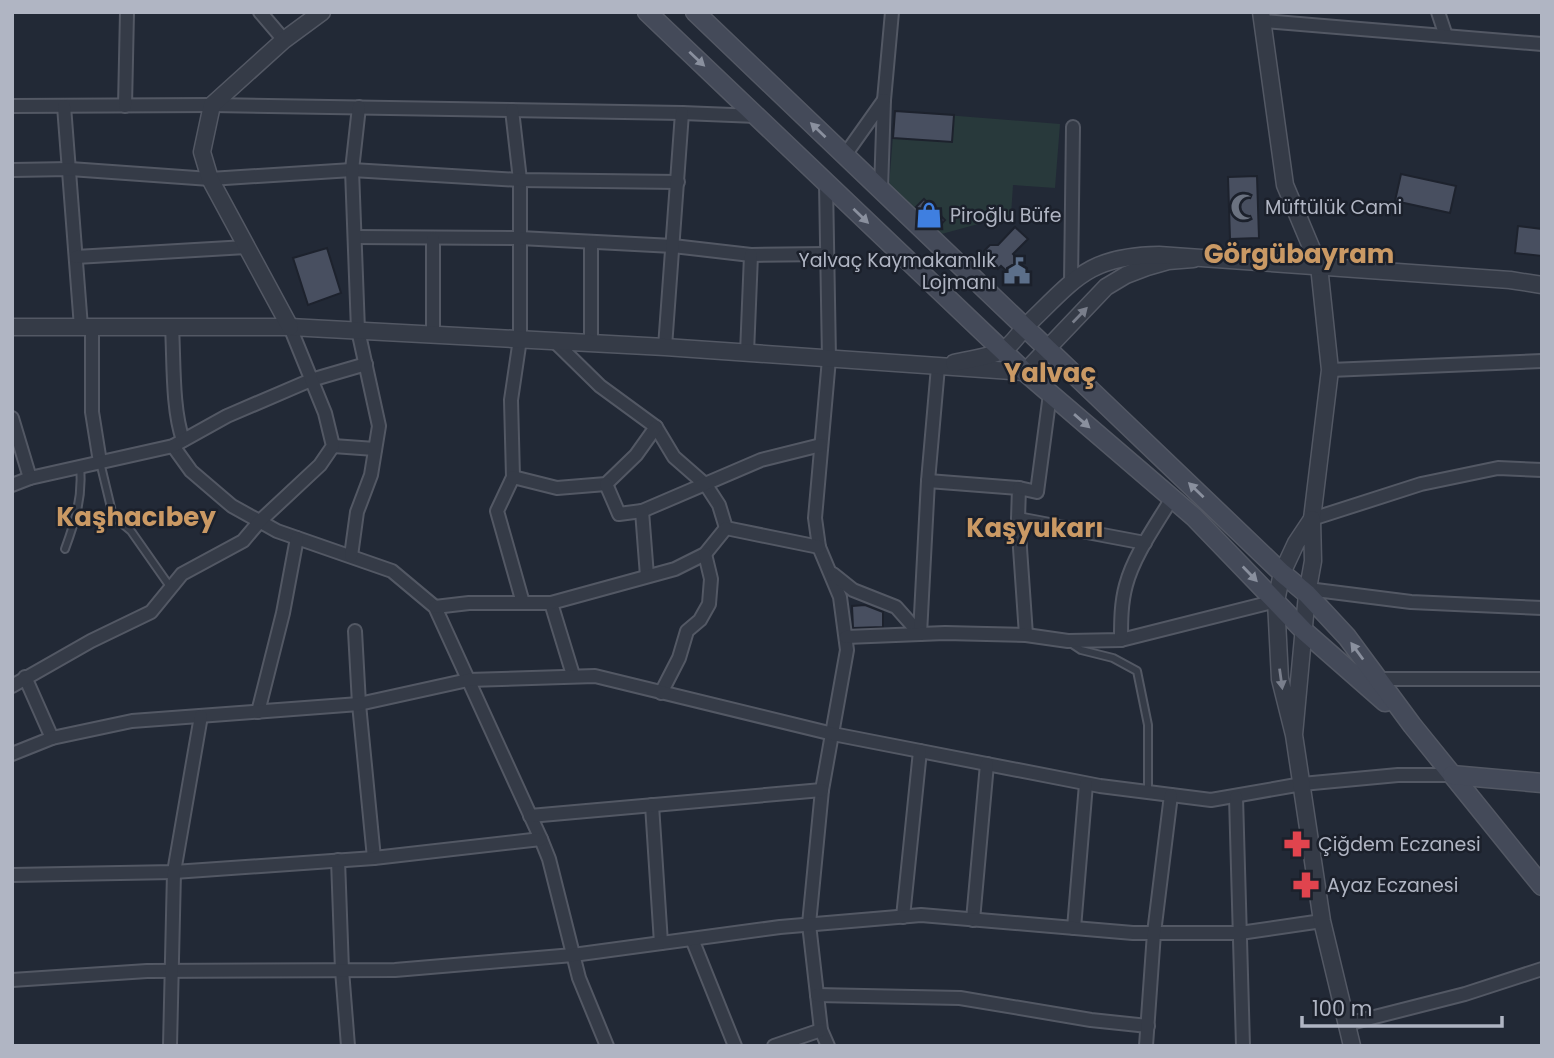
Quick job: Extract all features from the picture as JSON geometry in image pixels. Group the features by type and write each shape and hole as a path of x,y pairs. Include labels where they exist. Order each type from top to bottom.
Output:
{"main road":[{"path":"647,12 1025,372 1194,517 1304,631 1412,725"},
{"path":"695,12 1282,573 1307,591 1347,637 1412,725 1542,886"},
{"path":"1452,775 1542,783"}],"street":[{"path":"125,106 127,12"},
{"path":"260,12 284,40"},
{"path":"12,686 151,612 182,574 243,541 260,521 320,465 333,446 325,413 290,327 210,180 202,152 212,105 284,40 322,12"},
{"path":"881,189 891,12"},
{"path":"1438,12 1446,36"},
{"path":"1294,735 1307,591 1313,561 1312,519 1330,370 1319,266 1285,185 1262,17 1542,44"},
{"path":"845,155 884,100"},
{"path":"13,105 359,107 758,116"},
{"path":"64,106 76,257 87,327 92,412 100,462"},
{"path":"351,556 357,512 371,475 379,426 358,330 352,170 359,107"},
{"path":"512,110 520,180 520,339 511,400 513,478 497,511 523,603"},
{"path":"665,347 682,113"},
{"path":"1071,282 1073,127"},
{"path":"12,170 70,169 210,180 352,170 520,180 678,182"},
{"path":"826,183 829,359 815,518 819,547 840,597 847,650 822,790 809,925 821,1030 828,1046"},
{"path":"355,237 520,238 673,246 751,255 827,254"},
{"path":"433,239 433,334"},
{"path":"591,242 591,343"},
{"path":"76,257 247,247"},
{"path":"747,353 751,255"},
{"path":"938,367 1003,351 1071,282 1091,268 1113,258 1159,255 1542,285"},
{"path":"12,327 290,327 358,330 665,347 1025,372 1106,287 1147,267 1193,258"},
{"path":"172,327 180,432 178,443 191,471 232,506 277,531 392,571 435,607 549,859 579,978 607,1046"},
{"path":"553,340 600,386 656,427 674,457 706,485 719,505 726,528"},
{"path":"1330,370 1542,361"},
{"path":"12,485 30,478 178,443 227,416 312,380 366,364"},
{"path":"920,634 928,481 938,367"},
{"path":"928,481 1019,488 1037,492 1051,394"},
{"path":"12,418 30,478"},
{"path":"513,478 556,488 606,484 636,455 656,427"},
{"path":"606,484 619,514 642,512 761,460 821,445"},
{"path":"333,446 375,449"},
{"path":"1352,1046 1322,921 1294,735 1280,679 1276,601 1282,573 1296,543 1312,519 1434,481 1498,468 1542,470"},
{"path":"1019,488 1018,519 1026,635"},
{"path":"1121,640 1121,615 1126,585 1145,543 1172,498"},
{"path":"642,512 647,576"},
{"path":"1018,519 1145,543"},
{"path":"726,528 819,547"},
{"path":"435,607 469,603 551,603 675,569 705,555 726,528"},
{"path":"258,712 283,612 297,537"},
{"path":"661,693 679,658 687,632 700,620 709,604 711,579 705,555"},
{"path":"829,571 853,590 896,607 920,634"},
{"path":"1307,591 1411,602 1542,608"},
{"path":"846,637 920,634 1026,635 1068,641 1121,640 1276,601"},
{"path":"551,603 573,675"},
{"path":"355,631 373,858"},
{"path":"12,754 52,738 132,721 359,704 468,680 573,675 595,676 833,734 1086,784 1211,800 1302,784 1398,775 1452,775"},
{"path":"25,677 52,738"},
{"path":"1356,677 1542,679"},
{"path":"170,1046 174,872 201,716"},
{"path":"902,917 920,751"},
{"path":"973,919 987,764"},
{"path":"1074,928 1086,784"},
{"path":"530,816 822,790"},
{"path":"1146,1046 1154,933 1171,795"},
{"path":"1236,797 1243,1046"},
{"path":"652,805 661,943"},
{"path":"12,875 174,872 373,858 541,839"},
{"path":"338,860 348,1046"},
{"path":"12,980 170,971 395,970 573,954 809,925 921,915 1154,933 1240,933 1322,921"},
{"path":"692,939 735,1046"},
{"path":"1347,1024 1465,994 1542,969"},
{"path":"817,995 960,998 1090,1020 1148,1026"},
{"path":"774,1046 821,1030"}],"lane":[{"path":"100,462 113,516 131,531 171,588"},
{"path":"65,549 77,515 82,483 80,467"},
{"path":"1068,641 1081,650 1113,658 1137,671 1148,725 1148,792"}],"shaded area":[{"path":"895,111 1060,124 1055,188 1013,185 1011,215 938,235 889,186"}],"building":[{"path":"895,111 954,115 952,142 893,138"},
{"path":"1401,174 1456,186 1450,213 1395,201"},
{"name":"Müftülük Cami","path":"1257,176 1259,238 1230,239 1228,177"},
{"name":"Piroğlu Büfe","path":"924,199 945,220 938,228 916,207"},
{"path":"1518,226 1542,229 1542,256 1515,253"},
{"name":"Yalvaç Kaymakamlık Lojmanı","path":"1015,227 1028,239 1013,254 1022,263 1011,275 1001,266 998,269 994,265 990,268 984,262 984,251 990,245 998,245"},
{"path":"327,248 341,293 308,305 293,258"},
{"path":"865,605 883,612 883,627 853,628 852,606"}],"place":[{"name":"Müftülük Cami","path":"1244,207"},
{"name":"Piroğlu Büfe","path":"929,215"},
{"name":"Yalvaç Kaymakamlık Lojmanı","path":"1017,271"},
{"name":"Çiğdem Eczanesi","path":"1297,844"},
{"name":"Ayaz Eczanesi","path":"1306,885"}],"district":[{"name":"Görgübayram","path":"1299,254"},
{"name":"Yalvaç","path":"1050,373"},
{"name":"Kaşhacıbey","path":"136,517"},
{"name":"Kaşyukarı","path":"1035,528"}]}
